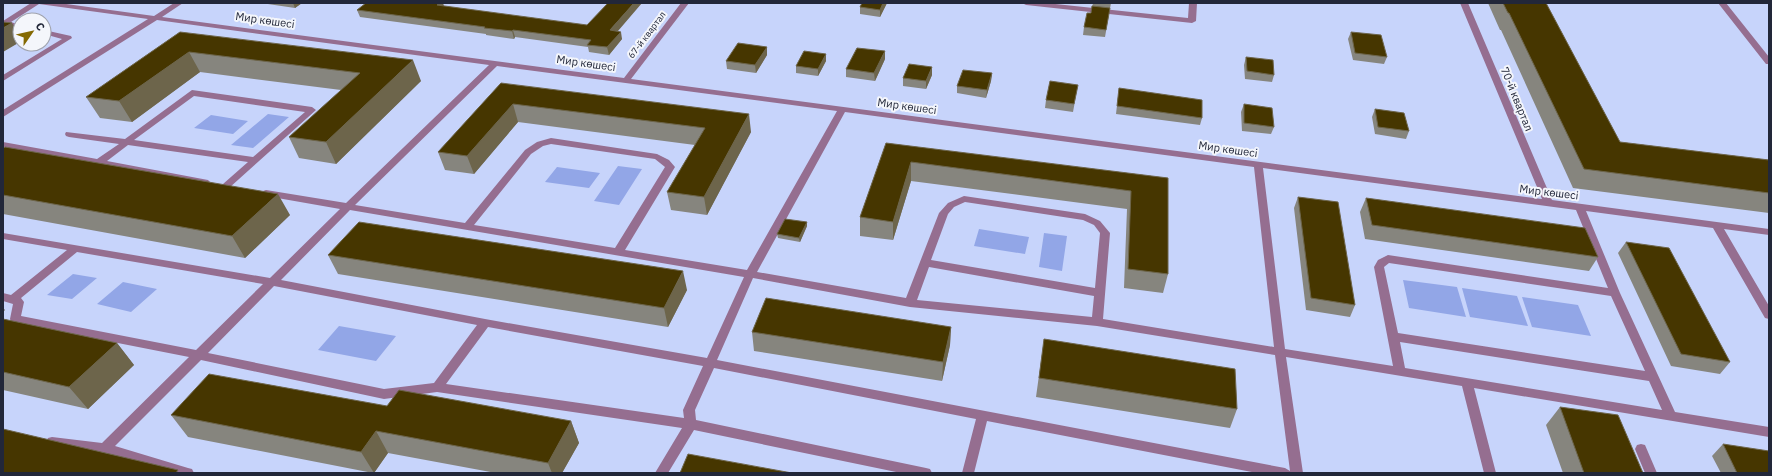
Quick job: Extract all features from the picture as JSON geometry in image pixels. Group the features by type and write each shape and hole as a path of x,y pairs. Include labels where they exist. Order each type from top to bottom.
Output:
{"street":[{"path":"4,23 36,3"},
{"name":"Мир көшесі","path":"42,3 1769,233"},
{"path":"3,114 179,3"},
{"name":"67-й квартал","path":"626,80 685,3"},
{"path":"1026,3 1192,21 1193,3"},
{"name":"70-й квартал","path":"1464,3 1549,204"},
{"path":"1722,3 1769,62"},
{"path":"52,34 68,38 52,48"},
{"path":"3,79 46,52"},
{"path":"105,448 495,63"},
{"path":"100,162 192,93 312,110 226,186"},
{"path":"660,473 691,424 689,410 750,274 842,109"},
{"path":"69,134 255,160"},
{"path":"467,227 528,152 540,144 551,141 657,157 666,162 670,167 618,252"},
{"path":"3,145 241,188"},
{"path":"1258,165 1280,352 1297,473"},
{"path":"256,191 347,208 750,274 910,304 1097,322 1769,432"},
{"path":"910,304 944,213 951,205 964,198 1085,217 1097,223 1105,233 1097,322"},
{"path":"1580,208 1614,292 1671,416"},
{"path":"1717,226 1769,315"},
{"path":"3,236 272,282 710,362 1285,473"},
{"path":"8,298 76,248"},
{"path":"1400,372 1380,267 1382,262 1388,259 1614,292"},
{"path":"926,263 1100,292"},
{"path":"8,298 18,302 15,318 384,394 437,387 691,424 926,473"},
{"path":"437,387 485,322"},
{"path":"1394,337 1654,377"},
{"path":"1467,383 1490,473"},
{"path":"968,473 983,414"},
{"path":"42,441 105,448 188,473"},
{"path":"1640,449 1651,473"}],"shaded area":[{"path":"268,114 289,117 253,148 231,145"},
{"path":"211,115 248,121 233,134 194,128"},
{"path":"618,166 642,169 619,205 594,201"},
{"path":"557,167 600,173 589,188 545,182"},
{"path":"979,229 1029,237 1025,254 974,246"},
{"path":"1044,233 1067,236 1062,271 1039,267"},
{"path":"73,274 97,278 72,299 47,295"},
{"path":"1403,280 1457,287 1466,317 1409,308"},
{"path":"123,282 157,289 131,312 97,304"},
{"path":"1462,288 1517,296 1528,326 1470,317"},
{"path":"1522,297 1578,305 1591,336 1532,327"},
{"path":"339,326 396,336 376,361 318,350"}],"building":[{"path":"366,3 440,3 437,5 587,25 608,3 634,3 610,30 621,32 607,47 587,45 591,40 513,30 484,28 485,27 357,10"},
{"path":"862,3 883,3 880,10 860,7"},
{"path":"1503,3 1546,3 1620,142 1769,160 1769,193 1584,169"},
{"path":"1092,6 1110,8 1106,30 1084,27 1087,13 1091,13"},
{"path":"3,22 12,23 3,28"},
{"path":"180,32 413,60 326,142 289,137 360,73 189,52 119,101 86,97"},
{"path":"1351,32 1381,35 1387,57 1355,53"},
{"path":"738,43 767,47 755,65 726,61"},
{"path":"857,48 885,51 874,73 846,69"},
{"path":"804,51 826,54 818,69 796,66"},
{"path":"1246,57 1273,60 1274,75 1247,71"},
{"path":"909,64 932,67 926,81 903,78"},
{"path":"963,70 992,73 987,90 957,86"},
{"path":"1050,81 1078,85 1074,104 1046,100"},
{"path":"501,83 749,114 704,197 667,192 705,128 513,104 467,156 438,152"},
{"path":"1119,88 1202,100 1202,118 1117,106"},
{"path":"1244,104 1272,108 1274,127 1244,123"},
{"path":"1375,109 1404,113 1409,131 1378,127"},
{"path":"886,143 1168,178 1168,274 1128,269 1131,191 911,162 893,222 860,217"},
{"path":"5,147 278,194 232,236 3,195 3,149"},
{"path":"1298,197 1338,202 1355,305 1311,298"},
{"path":"1366,198 1585,228 1598,257 1372,225"},
{"path":"785,219 807,222 799,238 777,234"},
{"path":"359,222 683,271 664,308 328,255"},
{"path":"1626,242 1669,248 1730,362 1681,354"},
{"path":"766,298 951,327 943,362 752,332"},
{"path":"3,319 117,343 69,387 3,372"},
{"path":"1044,339 1235,369 1237,409 1039,378"},
{"path":"209,374 387,406 399,390 571,421 548,463 376,431 361,452 171,415"},
{"path":"1560,407 1618,415 1643,473 1584,473"},
{"path":"3,429 178,470 176,473 3,473"},
{"path":"1723,444 1769,451 1769,473 1737,473"},
{"path":"688,454 792,473 680,473"}]}
